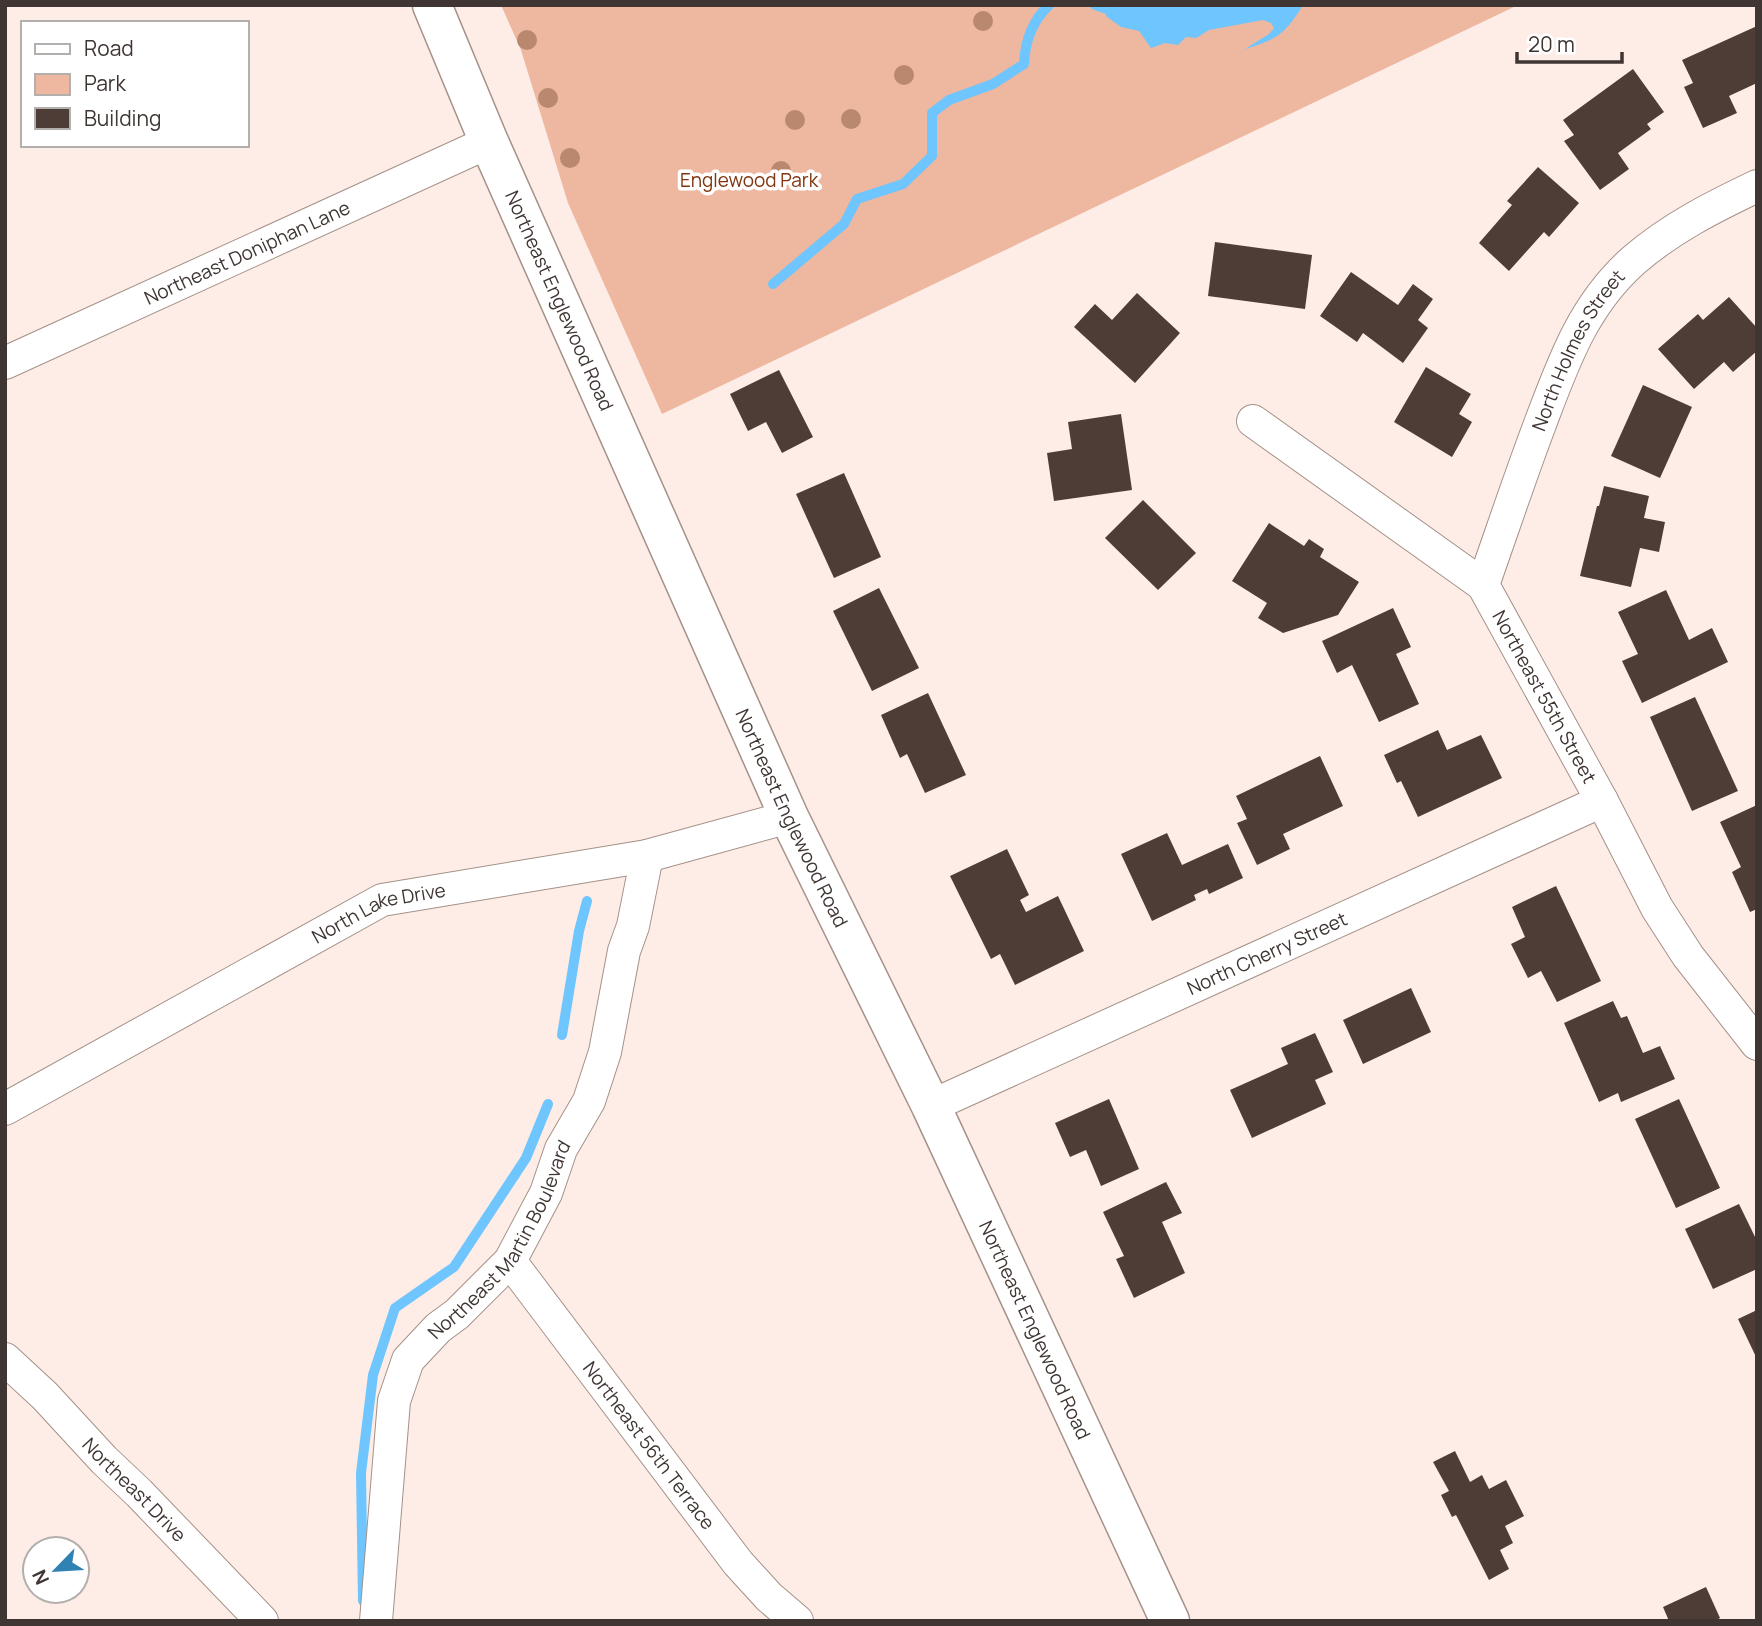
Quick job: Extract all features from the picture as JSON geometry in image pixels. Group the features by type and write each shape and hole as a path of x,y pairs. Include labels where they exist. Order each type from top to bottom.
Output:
{"main road":[{"name":"Northeast Englewood Road","path":"432,5 489,142 789,817 931,1106 1170,1621"}],"street":[{"name":"Northeast Doniphan Lane","path":"5,363 489,142"},
{"name":"North Holmes Street","path":"1483,585 1569,347 1590,312 1633,261 1675,228 1757,186"},
{"name":"Northeast 55th Street","path":"1253,421 1483,585 1602,801 1657,908 1688,956 1757,1044"},
{"name":"North Cherry Street","path":"931,1106 1602,801"},
{"name":"North Lake Drive","path":"5,1109 382,900 647,856 789,817"},
{"name":"Northeast Martin Boulevard","path":"376,1621 394,1401 408,1360 510,1261 545,1193 561,1149 589,1101 604,1052 624,951 633,926 647,856"},
{"name":"Northeast 56th Terrace","path":"510,1261 738,1563 769,1597 797,1621"},
{"name":"Northeast Drive","path":"5,1359 46,1396 104,1460 262,1621"}],"green space":[{"name":"Englewood Park","path":"501,5 1518,5 662,414 568,203 521,50"}],"water":[{"path":"1108,5 1303,5 1280,34 1245,49 1269,34 1274,28 1271,23 1263,20 1209,30 1196,38 1186,37 1178,45 1165,43 1151,48 1139,31 1121,27 1106,16"}],"building":[{"path":"1757,26 1757,83 1729,96 1737,113 1703,128 1684,87 1693,83 1682,60"},
{"path":"1633,69 1664,112 1647,124 1651,129 1618,153 1629,169 1600,190 1564,141 1574,135 1563,120"},
{"path":"1538,167 1579,203 1549,237 1544,232 1509,271 1479,243 1512,205 1507,201"},
{"path":"1215,242 1312,255 1305,309 1208,296"},
{"path":"1351,272 1398,305 1413,284 1433,299 1418,320 1428,328 1403,363 1363,333 1357,342 1320,316"},
{"path":"1137,293 1180,333 1135,383 1074,327 1095,304 1112,320"},
{"path":"1729,297 1757,328 1757,351 1733,372 1724,362 1694,389 1658,349 1698,314 1703,320"},
{"path":"1426,367 1471,394 1459,414 1472,422 1452,457 1394,422"},
{"path":"779,370 813,437 782,453 766,422 748,431 730,394"},
{"path":"1643,385 1692,407 1660,478 1611,456"},
{"path":"1121,414 1132,490 1054,501 1047,453 1072,449 1068,422"},
{"path":"844,473 881,557 834,578 796,494"},
{"path":"1604,486 1649,496 1644,518 1665,522 1659,552 1640,548 1631,587 1580,576"},
{"path":"1143,500 1196,553 1158,590 1105,538"},
{"path":"1269,523 1304,546 1309,539 1324,549 1320,557 1359,582 1338,615 1283,633 1258,618 1267,603 1232,581"},
{"path":"879,588 919,668 872,691 833,611"},
{"path":"1666,590 1689,640 1712,628 1728,662 1642,703 1622,661 1638,654 1618,612"},
{"path":"1393,608 1411,647 1396,654 1419,704 1379,722 1352,665 1337,673 1322,641"},
{"path":"928,693 966,775 925,793 907,754 900,758 881,715"},
{"path":"1695,697 1738,791 1692,811 1650,717"},
{"path":"1438,730 1447,750 1481,735 1502,778 1418,817 1401,781 1397,783 1384,755"},
{"path":"1320,756 1343,806 1283,834 1290,849 1257,865 1237,823 1247,819 1236,796"},
{"path":"1757,805 1757,909 1750,912 1732,872 1741,867 1720,822"},
{"path":"1167,833 1182,865 1228,844 1243,878 1209,894 1207,889 1194,895 1196,900 1152,921 1121,854"},
{"path":"1007,849 1029,895 1020,900 1026,912 1058,896 1084,951 1015,985 1000,954 991,959 950,876"},
{"path":"1556,886 1601,981 1557,1002 1541,971 1528,978 1511,944 1525,937 1512,907"},
{"path":"1411,988 1431,1032 1363,1064 1343,1020"},
{"path":"1613,1001 1621,1018 1627,1016 1643,1053 1660,1046 1675,1079 1621,1102 1618,1093 1599,1102 1564,1023"},
{"path":"1315,1033 1333,1072 1315,1080 1326,1104 1252,1138 1230,1090 1288,1064 1281,1048"},
{"path":"1109,1099 1139,1169 1101,1186 1086,1150 1070,1157 1055,1123"},
{"path":"1679,1099 1720,1188 1676,1208 1635,1119"},
{"path":"1166,1182 1182,1213 1162,1222 1185,1273 1134,1298 1116,1259 1124,1256 1103,1212"},
{"path":"1739,1204 1757,1241 1757,1269 1713,1289 1685,1229"},
{"path":"1757,1310 1757,1359 1738,1319"},
{"path":"1455,1451 1470,1482 1482,1475 1489,1489 1506,1480 1524,1516 1505,1526 1513,1543 1500,1550 1509,1569 1489,1580 1456,1515 1452,1517 1441,1495 1449,1491 1433,1462"},
{"path":"1706,1587 1720,1618 1715,1621 1669,1621 1663,1607"}],"waterway":[{"path":"773,284 844,224 857,199 903,184 932,156 932,113 949,100 993,84 1024,64 1030,32 1049,5"},
{"path":"1095,5 1119,13"},
{"path":"562,1035 579,931 587,901"},
{"path":"363,1601 361,1473 373,1375 395,1308 454,1267 526,1158 548,1104"}]}
